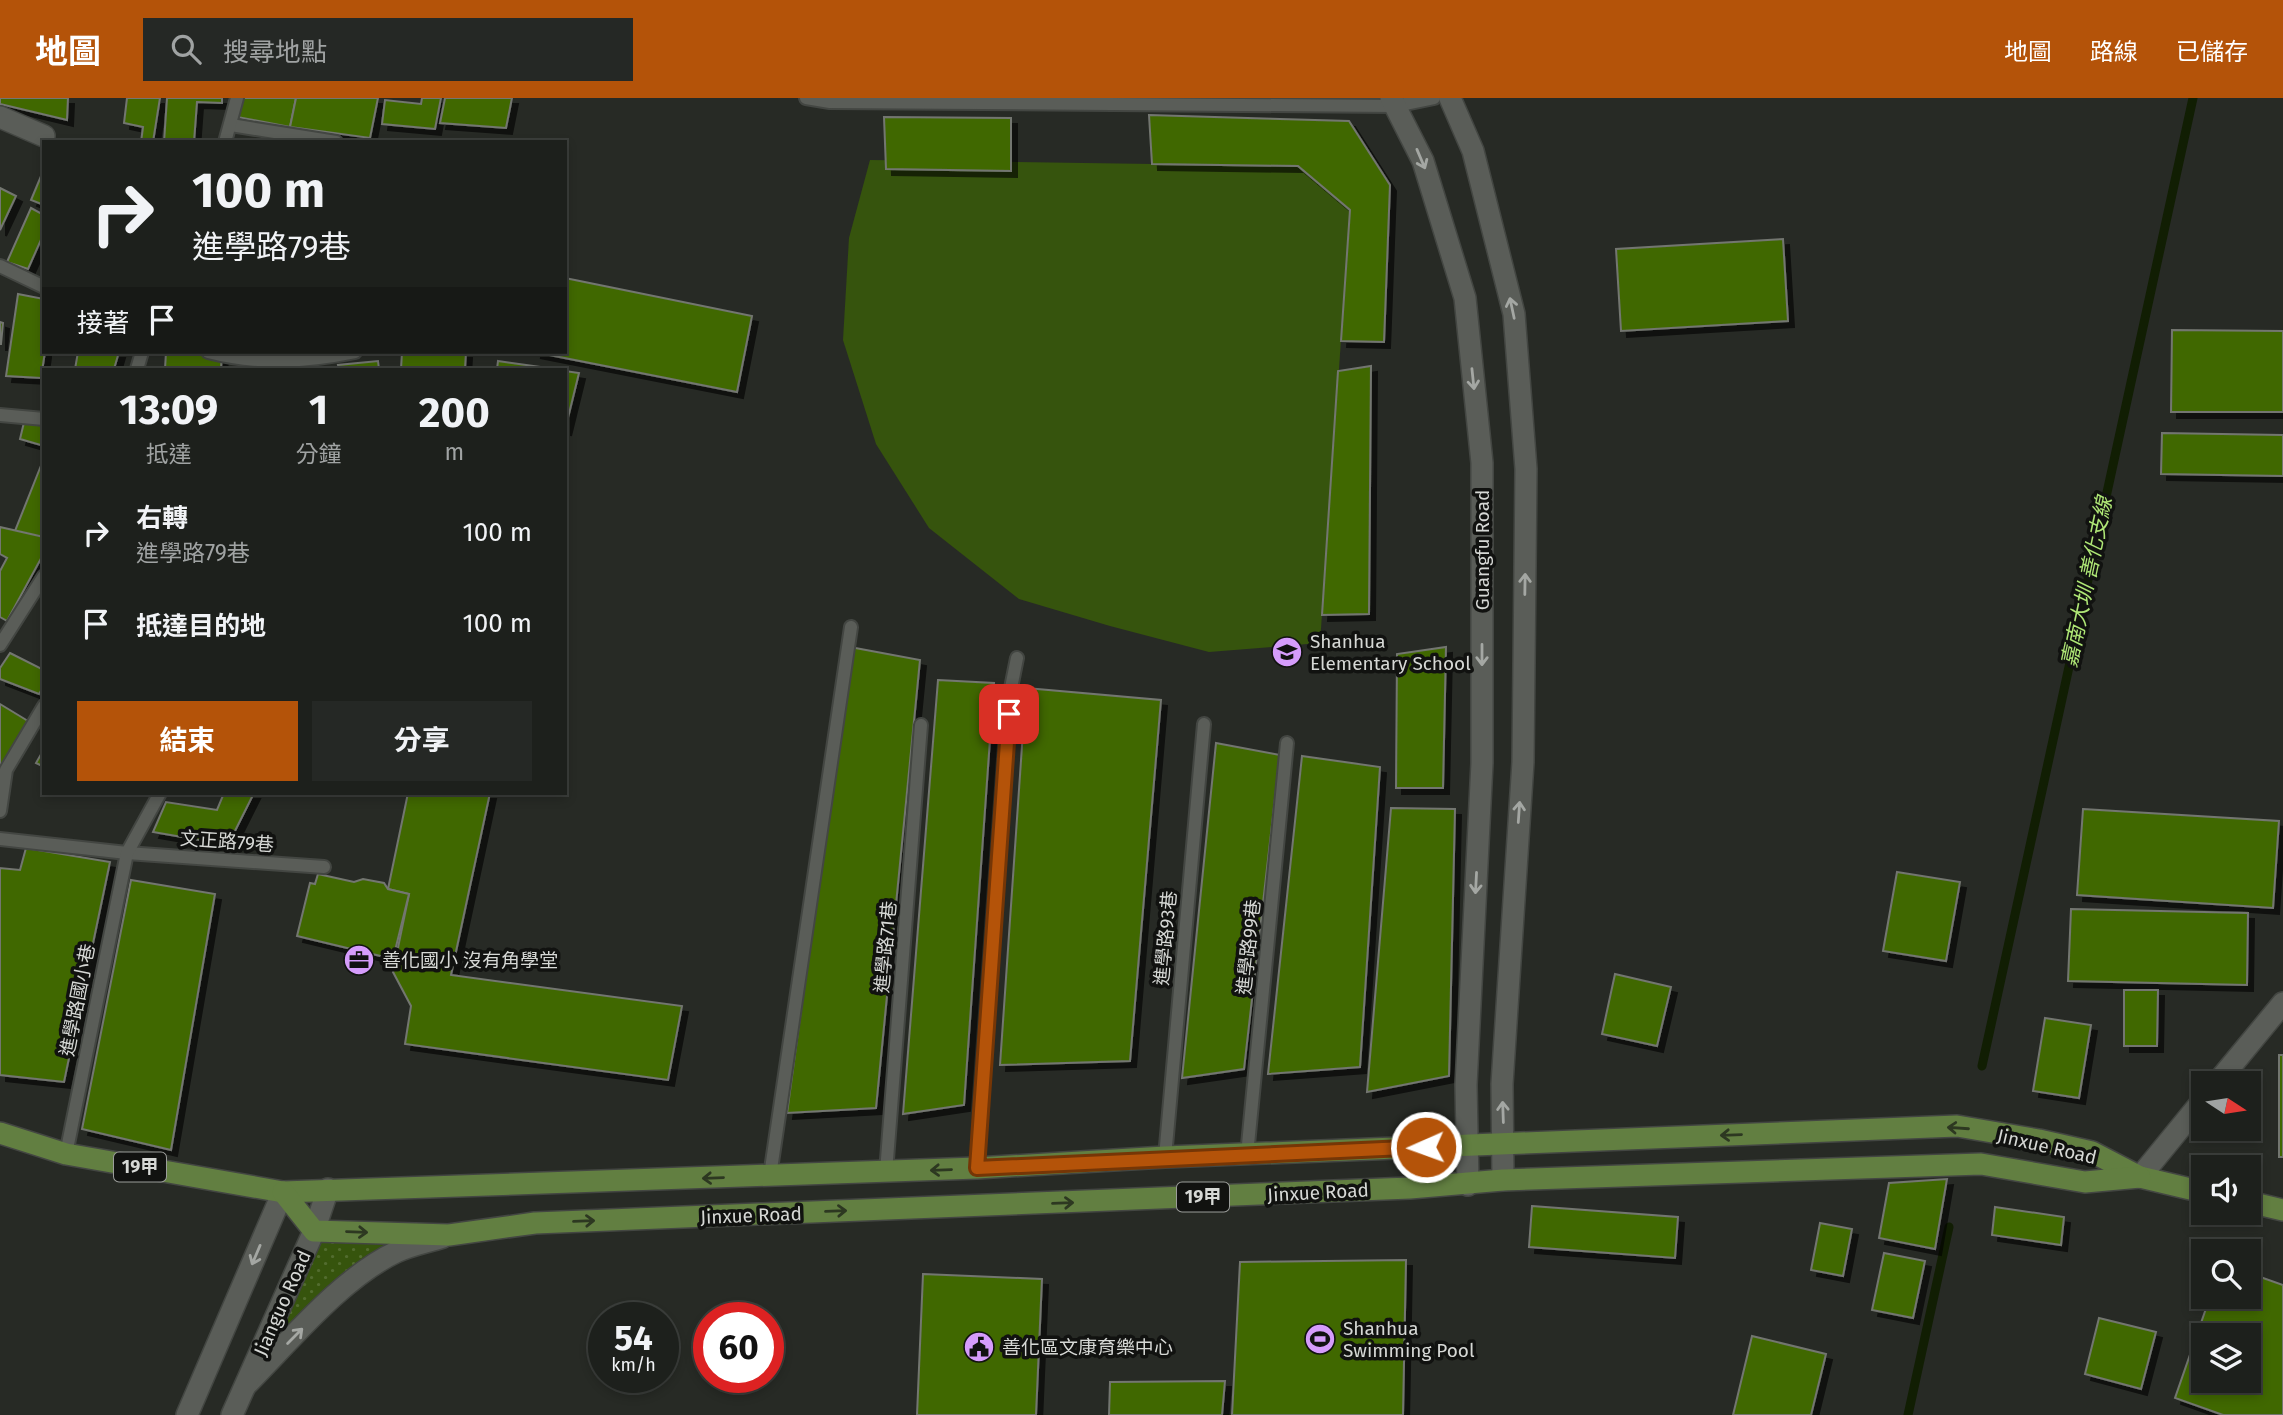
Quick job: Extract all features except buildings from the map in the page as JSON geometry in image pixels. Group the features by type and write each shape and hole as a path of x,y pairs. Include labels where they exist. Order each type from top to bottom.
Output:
{"main road":[{"name":"Jinxue Road","path":"283,1192 886,1172 1165,1157 1956,1126 2092,1152 2140,1177"},
{"name":"19甲","path":"0,1133 66,1154 283,1192"},
{"name":"Jinxue Road","path":"314,1231 449,1235 535,1223 1468,1185 1503,1180 1981,1164 2085,1182 2140,1177"},
{"name":"19甲","path":"2140,1177 2191,1189"},
{"path":"283,1192 314,1231"},
{"path":"2261,1205 2283,1210"}],"street":[{"path":"1450,98 1473,151 1514,314 1526,469 1522,762 1502,1084 1503,1180"},
{"name":"Guangfu Road","path":"1393,102 1423,161 1465,298 1482,463 1482,763 1466,1146 1468,1185"},
{"path":"0,117 44,136"},
{"path":"2227,1071 2283,1003"},
{"path":"2140,1177 2191,1115"},
{"name":"Jianguo Road","path":"232,1415 314,1231 328,1189"},
{"path":"187,1415 283,1192"},
{"path":"246,1385 317,1314 367,1270 397,1251 449,1235"}],"lane":[{"path":"226,140 237,98"},
{"path":"806,98 830,102 1393,102 1434,98"},
{"path":"231,125 324,140"},
{"path":"0,266 42,286"},
{"path":"216,354 303,362 345,354"},
{"path":"0,415 42,419"},
{"path":"0,645 42,579"},
{"path":"770,1176 851,627"},
{"path":"977,1168 1011,688 1017,657"},
{"path":"0,811 6,770 42,709"},
{"name":"進學路93巷","path":"1165,1157 1204,723"},
{"name":"進學路71巷","path":"886,1172 920,725"},
{"name":"進學路99巷","path":"1247,1155 1287,743"},
{"path":"127,853 159,795"},
{"name":"文正路79巷","path":"0,839 127,853 324,867"},
{"name":"進學路國小巷","path":"66,1154 127,853"}],"green space":[{"path":"870,160 1298,166 1350,210 1320,643 1209,652 1110,626 1019,599 929,528 876,444 843,340 849,238"},
{"path":"314,1231 449,1235 397,1251 246,1385"}],"waterway":[{"name":"嘉南大圳 善化支線","path":"1982,1066 2193,98"},
{"name":"嘉南大圳 善化支線","path":"1908,1415 1949,1227"}],"place":[{"name":"Shanhua Elementary School","path":"1287,652"},
{"name":"善化國小 沒有角學堂","path":"359,960"},
{"name":"Shanhua Swimming Pool","path":"1320,1339"},
{"name":"善化區文康育樂中心","path":"979,1347"}],"route":[{"path":"1009,714 977,1168 1165,1157 1426,1147"}]}
